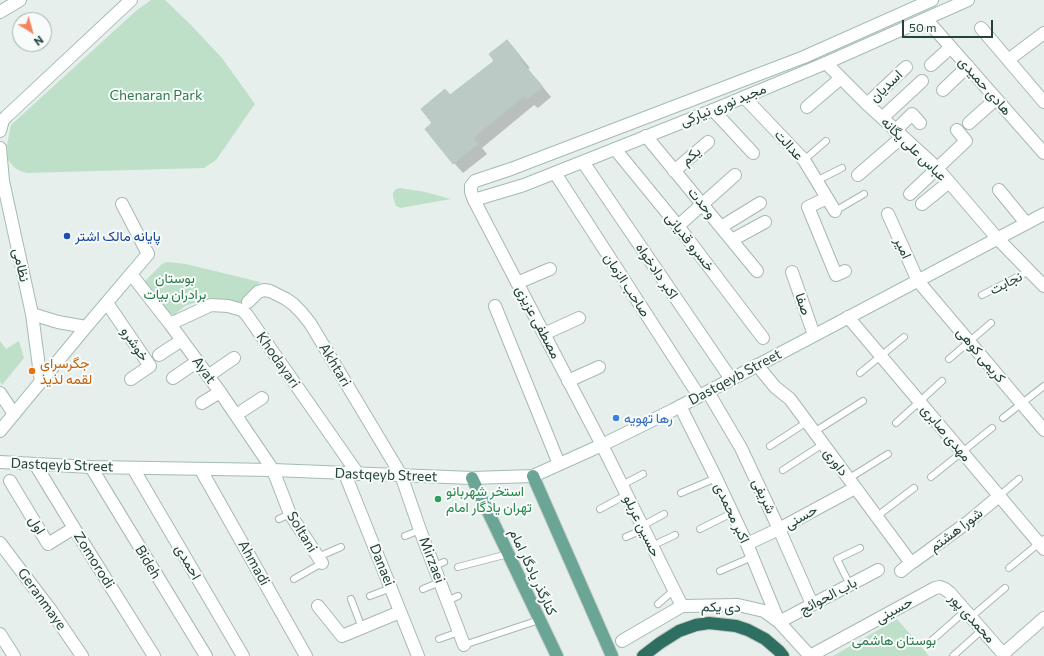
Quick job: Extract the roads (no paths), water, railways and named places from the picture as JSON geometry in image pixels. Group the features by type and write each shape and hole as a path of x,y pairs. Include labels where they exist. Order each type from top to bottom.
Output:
{"highway":[{"path":"642,656 679,631 696,625 709,623 736,626 748,630 765,638 779,650 783,656"}],"main road":[{"path":"533,476 612,656"},
{"name":"کنارگذر یادگار امام","path":"472,478 539,620 551,650 557,656"}],"street":[{"path":"0,12 20,0"},
{"path":"0,131 3,120 7,116 131,0"},
{"name":"مجید نوری نیارکی","path":"932,0 804,57 475,181 470,186 474,200 524,185 556,173 615,148 713,110 826,63 968,0"},
{"name":"هادی حمیدی","path":"919,6 926,19 1044,153"},
{"path":"981,28 1044,102"},
{"path":"1008,60 1044,33"},
{"path":"931,65 951,47"},
{"name":"عباس علی یگانه","path":"826,63 898,134 937,168 997,238 1044,285"},
{"path":"943,90 968,66"},
{"name":"اسدیان","path":"867,104 906,67"},
{"path":"807,107 841,78"},
{"path":"882,118 922,81"},
{"name":"عدالت","path":"744,97 804,160 835,211"},
{"path":"969,123 996,98"},
{"path":"713,110 753,153"},
{"path":"858,175 898,134 912,114 920,123"},
{"path":"910,194 966,141 956,130"},
{"name":"وحدت","path":"646,136 757,271"},
{"name":"یکم","path":"674,170 708,142"},
{"name":"نظامی","path":"0,148 1,181 32,314 41,382"},
{"name":"خسرو قدیانی","path":"615,148 678,226 763,338"},
{"name":"اکبر دادخواه","path":"583,162 731,379"},
{"name":"صاحب الزمان","path":"556,173 703,394"},
{"path":"678,226 735,175"},
{"path":"922,204 949,182"},
{"path":"999,190 1026,223"},
{"path":"827,198 808,208 836,275 845,271"},
{"name":"مصطفی عزیزی","path":"474,200 602,445"},
{"path":"720,227 760,203"},
{"path":"0,431 148,254 122,204"},
{"name":"امیر","path":"888,214 918,281"},
{"name":"Dastqeyb Street","path":"0,462 91,467 273,470 472,478 533,476 602,445 680,406 1044,214"},
{"path":"732,240 764,222"},
{"path":"517,283 550,269"},
{"name":"صفا","path":"792,272 814,335"},
{"name":"Ayat","path":"131,274 220,392 273,470"},
{"name":"کریمی کوهی","path":"918,281 1044,430"},
{"name":"Akhtari","path":"248,302 258,292 264,290 270,291 286,299 302,312 401,475"},
{"name":"خوشرو","path":"106,303 150,366 131,379"},
{"name":"Khodayari","path":"170,324 211,305 228,306 242,310 247,315 352,474"},
{"path":"495,306 559,464"},
{"path":"32,314 58,322 86,327"},
{"name":"مهدی صابری","path":"848,317 999,496 1042,544"},
{"path":"544,334 579,318"},
{"path":"159,355 182,340"},
{"path":"208,376 234,358"},
{"path":"173,378 198,362"},
{"name":"داوری","path":"757,365 775,388 790,399 876,516 912,562"},
{"path":"568,381 599,367"},
{"path":"202,403 220,392"},
{"path":"0,393 14,414"},
{"name":"شریفی","path":"703,394 741,448 812,604"},
{"path":"236,415 262,398"},
{"name":"اکبر محمدی","path":"680,406 747,544 779,622"},
{"name":"حسین عربلو","path":"602,445 682,606"},
{"name":"Zomorodi","path":"34,464 154,656"},
{"name":"Bideh","path":"91,467 206,656"},
{"name":"احمدی","path":"133,468 244,656"},
{"name":"Ahmadi","path":"201,470 306,656"},
{"name":"Soltani","path":"273,470 290,514 320,560"},
{"name":"Danaei","path":"352,474 391,588 418,656"},
{"name":"Mirzaei","path":"401,475 420,530 439,564 440,582 453,598 459,632 464,645"},
{"name":"اول","path":"10,481 48,544 74,528"},
{"name":"حسنی","path":"747,544 779,529 852,483"},
{"name":"شورا هشتم","path":"901,571 968,522 999,496"},
{"name":"Geranmaye","path":"0,543 50,609 82,656"},
{"name":"باب الحوائج","path":"779,622 878,570"},
{"name":"محمدی پور","path":"935,588 945,589 950,593 1004,655"},
{"name":"حسینی","path":"811,656 935,588"},
{"name":"دی یکم","path":"622,641 682,606 738,605 764,611 779,622 811,656"},
{"path":"318,606 342,636 400,612"},
{"path":"1004,655 1044,618"},
{"path":"0,634 14,656"}],"lane":[{"path":"804,160 826,141"},
{"path":"816,181 842,168"},
{"path":"835,211 864,194"},
{"name":"نجابت","path":"982,295 1029,271"},
{"path":"949,359 991,323"},
{"path":"860,373 904,337"},
{"path":"896,423 942,381"},
{"path":"1003,418 1044,386"},
{"path":"814,432 863,401"},
{"path":"770,446 807,422"},
{"path":"931,477 992,428"},
{"path":"783,470 823,444"},
{"path":"852,483 888,454"},
{"path":"600,509 643,474"},
{"path":"681,493 716,478"},
{"path":"999,496 1018,479"},
{"path":"876,516 914,488"},
{"path":"700,529 732,513"},
{"path":"279,519 290,514"},
{"path":"626,537 664,514"},
{"path":"405,536 420,530"},
{"path":"652,546 675,535"},
{"path":"1010,568 1042,544"},
{"path":"320,560 341,547"},
{"path":"850,585 837,559 860,548"},
{"path":"458,567 508,554"},
{"path":"720,571 752,557"},
{"name":"Soltani","path":"294,580 320,560"},
{"path":"423,589 440,582"},
{"path":"370,596 391,588"},
{"path":"929,643 1005,588"},
{"path":"658,604 674,590"},
{"path":"350,599 362,628"},
{"path":"464,645 539,620"},
{"path":"953,656 982,630"},
{"path":"439,639 459,632"}],"place":[{"name":"پایانه مالک اشتر","path":"67,236"},
{"name":"جگرسرای لقمه لذیذ","path":"32,371"},
{"name":"رها تهویه","path":"616,418"},
{"name":"استخر شهربانو تهران یادگار امام","path":"438,499"}],"park label":[{"name":"Chenaran Park","path":"156,95"},
{"name":"بوستان برادران بیات","path":"175,286"},
{"name":"بوستان هاشمی","path":"894,640"}]}
